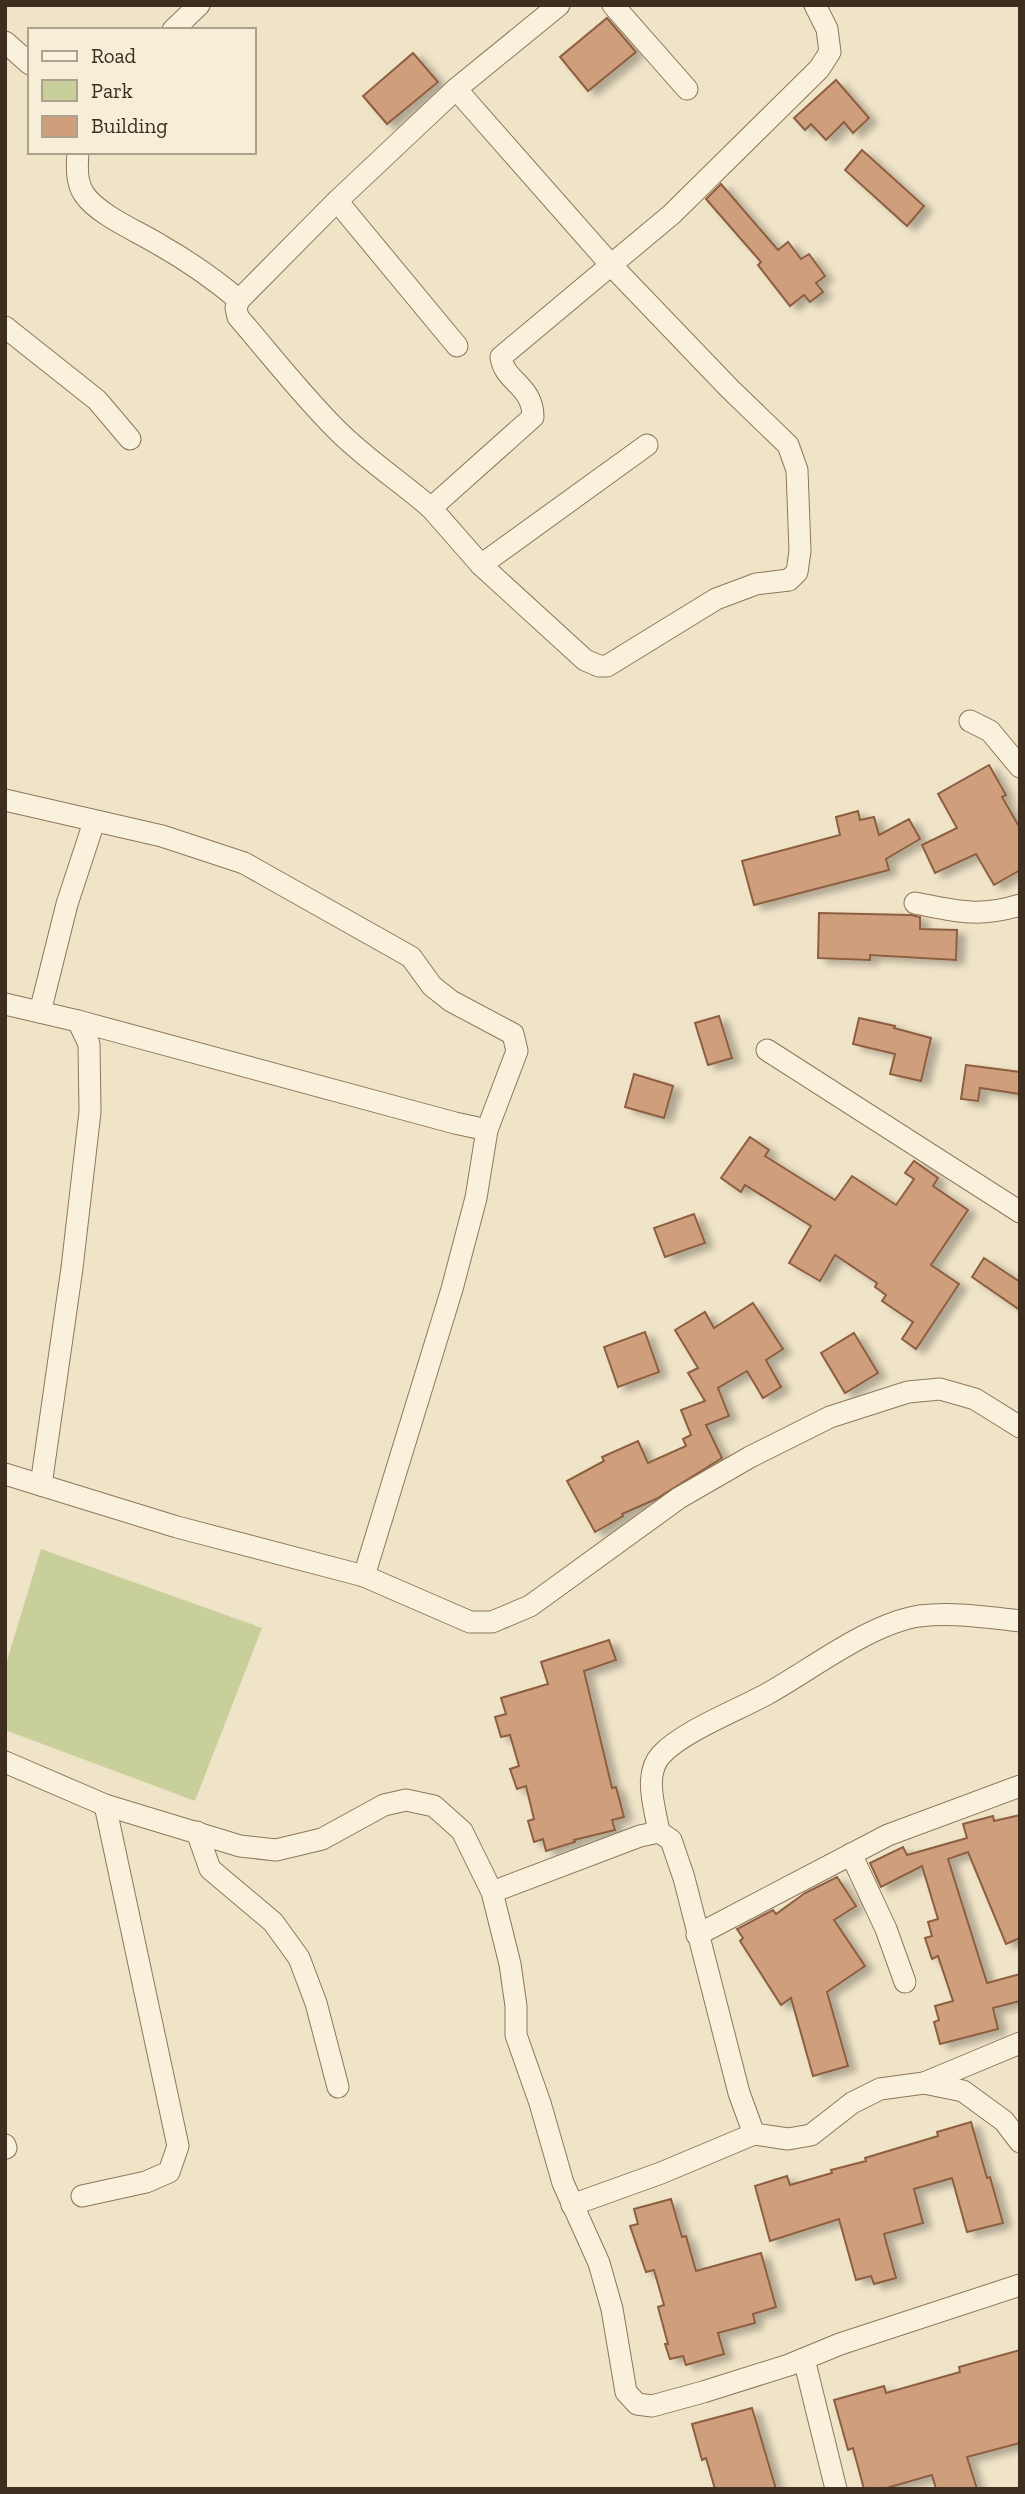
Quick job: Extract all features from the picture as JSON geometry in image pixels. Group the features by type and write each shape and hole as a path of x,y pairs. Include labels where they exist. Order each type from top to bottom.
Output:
{"street":[{"path":"456,89 611,265 788,445 797,470 800,551 797,572 789,580 756,584 716,599 616,662 599,666 585,660 481,565 431,508 379,468 335,428 238,317 236,308 239,300 337,201 456,89 559,5"},
{"path":"613,5 687,89"},
{"path":"431,508 533,417 529,396 502,366 501,356 672,214 819,69 830,52 827,29 815,5"},
{"path":"5,42 28,62"},
{"path":"78,154 77,173 85,195 114,220 209,275 239,300"},
{"path":"337,201 457,346"},
{"path":"5,327 97,400 130,439"},
{"path":"481,565 647,445"},
{"path":"970,721 990,732 1020,767"},
{"path":"5,800 162,836 244,863 411,957 432,986 451,1001 513,1034 517,1051 487,1130 476,1198 452,1289 364,1576"},
{"path":"40,1012 67,904 94,822"},
{"path":"915,903 967,913 996,912 1020,905"},
{"path":"5,1003 487,1130"},
{"path":"41,1485 72,1268 90,1112 89,1044 78,1021"},
{"path":"767,1050 1020,1212"},
{"path":"5,1475 177,1527 364,1576 470,1622 492,1622 530,1606 679,1497 750,1457 830,1417 908,1392 940,1389 975,1399 1020,1427"},
{"path":"659,1832 650,1778 660,1756 684,1738 852,1643 894,1623 918,1616 947,1615 1020,1621"},
{"path":"5,1762 105,1805 240,1846 276,1850 322,1839 384,1805 406,1800 434,1806 462,1831 492,1892 510,1964 516,2006 516,2035 540,2103 556,2163 598,2263 612,2309 626,2392 637,2404 652,2406 804,2359 852,2339 1020,2285"},
{"path":"697,1935 888,1836 1020,1786"},
{"path":"82,2196 146,2182 169,2172 178,2146 105,1805"},
{"path":"197,1832 210,1869 273,1922 299,1958 316,2003 338,2087"},
{"path":"492,1892 640,1836 659,1832 671,1840 684,1878 739,2093 754,2134"},
{"path":"850,1854 887,1929 905,1982"},
{"path":"572,2204 661,2173 754,2134 788,2139 811,2135 852,2102 880,2089 924,2083 1020,2043"},
{"path":"924,2083 963,2091 1004,2121 1020,2142"},
{"path":"804,2359 836,2489"}],"green space":[{"path":"41,1549 262,1628 195,1801 5,1730 5,1667"}],"building":[{"path":"607,18 636,52 588,91 560,57"},
{"path":"413,53 438,82 387,124 363,96"},
{"path":"836,80 869,118 853,133 844,122 826,140 811,124 805,130 794,118"},
{"path":"862,150 924,206 907,226 845,170"},
{"path":"721,184 778,250 788,242 801,259 809,254 825,276 816,283 823,292 810,302 804,295 790,306 758,265 761,262 706,199"},
{"path":"989,765 1006,795 1002,797 1020,828 1020,870 994,885 976,854 935,873 922,845 957,828 938,794"},
{"path":"858,811 860,820 874,817 879,835 909,819 920,839 886,859 889,870 754,905 742,861 840,835 836,817"},
{"path":"819,913 920,917 920,929 957,930 956,960 870,955 870,960 818,958"},
{"path":"719,1016 732,1058 708,1065 695,1023"},
{"path":"859,1018 931,1038 921,1081 890,1074 895,1054 853,1044"},
{"path":"966,1065 1020,1072 1020,1094 980,1088 978,1101 961,1099"},
{"path":"634,1074 673,1086 664,1118 625,1107"},
{"path":"750,1137 769,1150 765,1156 835,1200 852,1176 896,1205 914,1179 905,1173 914,1161 938,1178 933,1186 968,1210 931,1265 959,1284 916,1349 902,1339 913,1322 882,1301 886,1295 875,1287 877,1283 835,1255 820,1281 789,1263 811,1226 745,1185 741,1192 721,1178"},
{"path":"694,1214 705,1243 665,1257 654,1228"},
{"path":"984,1258 1020,1282 1020,1310 972,1277"},
{"path":"753,1303 783,1349 766,1360 781,1387 763,1398 747,1371 718,1388 729,1416 706,1425 722,1458 656,1499 622,1514 623,1516 595,1532 567,1481 604,1461 602,1457 638,1441 648,1463 686,1446 683,1439 691,1435 681,1410 705,1401 688,1373 698,1368 675,1330 705,1312 714,1328"},
{"path":"645,1332 659,1372 618,1387 604,1347"},
{"path":"854,1333 878,1373 845,1393 821,1353"},
{"path":"609,1640 616,1660 584,1671 612,1788 616,1787 624,1817 612,1820 615,1830 574,1840 575,1842 546,1851 543,1839 534,1842 528,1821 534,1819 526,1786 517,1789 510,1769 519,1766 510,1735 501,1737 495,1717 506,1714 501,1698 548,1684 541,1662"},
{"path":"1020,1815 1020,1938 1006,1944 968,1852 948,1859 987,1983 1020,1974 1020,2001 993,2008 998,2029 940,2044 934,2022 939,2020 935,2006 953,2001 938,1956 932,1959 925,1938 932,1936 928,1922 938,1919 922,1866 881,1887 870,1863 903,1847 907,1855 967,1838 963,1824 993,1816 994,1821"},
{"path":"837,1877 856,1906 834,1920 865,1966 827,1992 848,2066 813,2076 791,1998 781,2005 740,1941 743,1938 737,1929 773,1910 776,1914 805,1893"},
{"path":"971,2122 1003,2223 967,2232 952,2178 914,2189 923,2223 884,2234 896,2278 874,2284 871,2276 856,2280 839,2219 770,2241 755,2186 787,2176 790,2185 832,2173 831,2170 866,2161 865,2158 938,2136 937,2132"},
{"path":"671,2199 696,2271 761,2253 776,2307 753,2314 755,2323 718,2333 724,2354 686,2365 683,2356 670,2359 658,2307 664,2305 654,2270 646,2272 630,2226 638,2224 634,2209"},
{"path":"1020,2350 1020,2443 967,2457 977,2489 936,2489 932,2475 883,2489 864,2489 853,2448 848,2450 834,2400 884,2386 886,2393 960,2372 959,2367"},
{"path":"752,2408 776,2489 715,2489 706,2458 702,2460 692,2424"}]}
